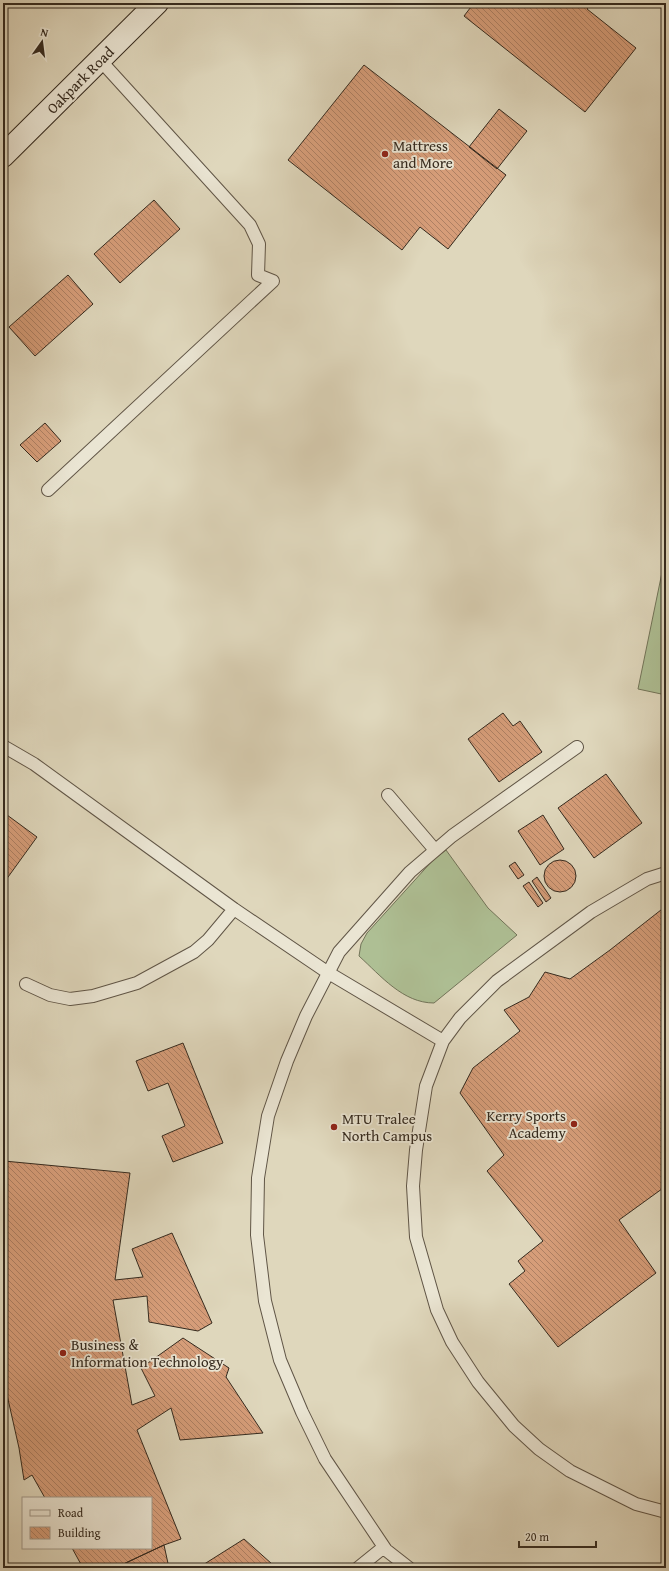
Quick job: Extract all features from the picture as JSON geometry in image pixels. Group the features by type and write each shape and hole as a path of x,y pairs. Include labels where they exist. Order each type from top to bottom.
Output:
{"main road":[{"name":"Oakpark Road","path":"3,156 157,3"}],"lane":[{"path":"48,490 273,281 258,275 259,244 250,225 100,60"},
{"path":"3,746 34,764 234,909 327,972 443,1041"},
{"path":"409,1568 384,1547 325,1459 302,1412 280,1360 265,1301 257,1235 258,1178 268,1116 287,1061 303,1022 327,972 339,952 370,915 410,872 435,850 452,836 577,747"},
{"path":"388,795 435,850"},
{"path":"666,873 648,879 591,912 497,981 460,1018 443,1041 426,1086 416,1150 413,1186 416,1236 437,1310 452,1342 482,1388 514,1426 539,1449 577,1475 636,1504 666,1512"},
{"path":"26,984 50,995 70,999 93,996 137,983 194,952 208,940 234,909"},
{"path":"358,1568 384,1547"}],"green space":[{"path":"666,553 666,695 638,689"},
{"path":"446,850 488,908 517,935 434,1003 423,1002 402,993 393,987 359,956 361,944 367,933 433,860"}],"building":[{"path":"474,3 592,3 587,9 636,48 585,112 464,16"},
{"name":"Mattress and More","path":"364,65 506,175 448,249 420,227 402,250 288,160"},
{"path":"499,109 527,131 497,169 469,147"},
{"path":"154,200 180,229 120,283 94,254"},
{"path":"68,275 93,304 35,356 9,327"},
{"path":"45,423 61,441 37,462 20,445"},
{"path":"503,713 513,726 520,721 542,752 499,782 468,739"},
{"path":"606,774 642,823 594,858 558,808"},
{"path":"3,812 37,837 3,884"},
{"path":"543,815 564,849 540,865 518,831"},
{"path":"560,860 571,865 576,876 571,887 560,892 549,887 544,876 549,865"},
{"path":"515,862 524,875 518,879 509,866"},
{"path":"537,877 551,898 546,902 532,881"},
{"path":"529,882 543,903 538,907 523,886"},
{"name":"Kerry Sports Academy","path":"666,906 666,1186 619,1220 656,1273 558,1347 509,1284 525,1271 518,1261 543,1241 487,1171 504,1155 460,1093 473,1068 520,1031 504,1010 529,997 545,972 570,979"},
{"path":"183,1043 223,1143 173,1162 162,1136 185,1126 168,1083 148,1091 136,1061"},
{"name":"Business & Information Technology","path":"4,1161 130,1173 115,1280 143,1277 132,1249 172,1233 212,1323 198,1331 149,1322 147,1296 113,1300 132,1405 155,1396 141,1368 183,1338 229,1368 226,1377 263,1433 180,1440 171,1408 137,1430 181,1539 164,1545 115,1568 83,1568 73,1549 152,1549 152,1497 44,1497 32,1475 24,1480 19,1448 3,1377"},
{"path":"244,1539 272,1564 268,1568 198,1568"},
{"path":"164,1545 169,1568 115,1568"}],"place":[{"name":"Mattress and More","path":"385,154"},
{"name":"Kerry Sports Academy","path":"574,1124"},
{"name":"MTU Tralee North Campus","path":"334,1127"},
{"name":"Business & Information Technology","path":"63,1353"}]}
